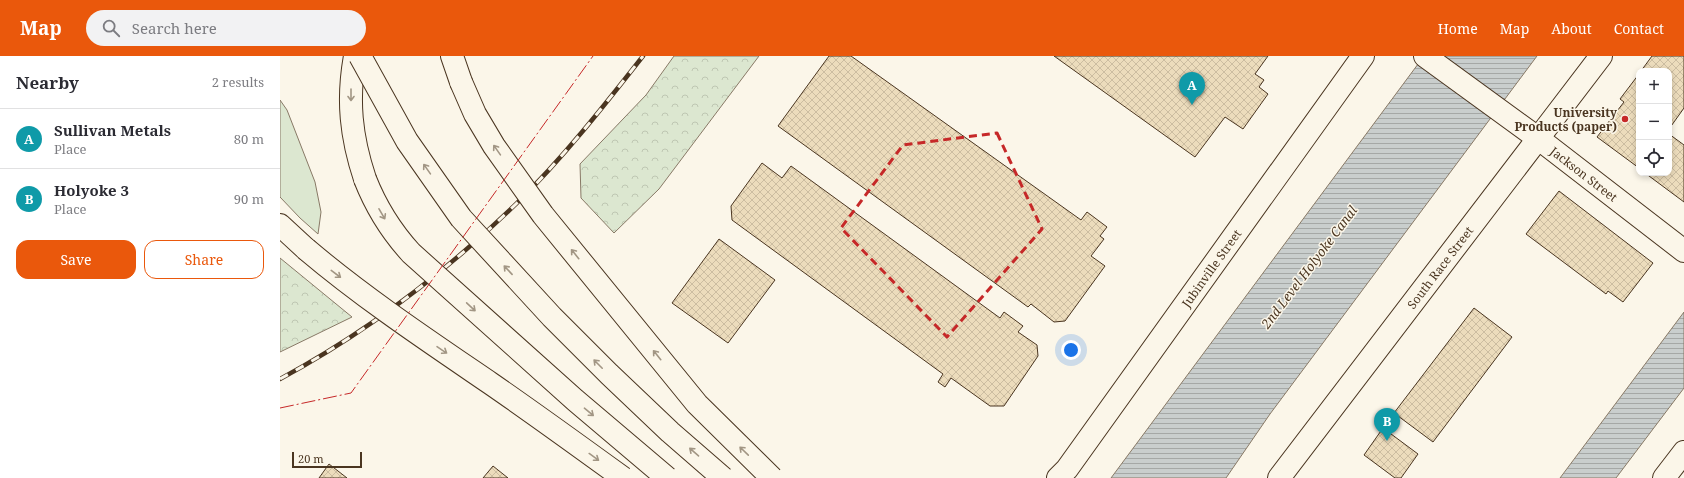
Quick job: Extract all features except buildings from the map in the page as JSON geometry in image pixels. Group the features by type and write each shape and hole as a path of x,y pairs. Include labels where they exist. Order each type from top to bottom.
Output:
{"main road":[{"path":"355,56 351,86 351,118 358,159 365,179 380,211 391,229 411,252 574,400 668,478"},
{"path":"360,56 407,141 461,218 552,317 609,374 670,432 723,478"},
{"path":"452,56 461,82 475,114 494,146 543,215 697,404 772,478"},
{"name":"Jubinville Street","path":"1058,478 1067,469 1363,56"},
{"name":"Jackson Street","path":"1425,56 1539,139 1684,251"},
{"name":"South Race Street","path":"1279,478 1601,56"},
{"path":"280,225 306,249 350,285 623,478"}],"highlighted area":[{"path":"997,133 1042,229 947,337 841,228 903,145"}],"green space":[{"path":"674,56 759,56 659,189 614,233 581,198 580,164 646,95"},
{"path":"280,100 287,110 315,182 321,212 318,234 280,197"},
{"path":"280,258 352,317 280,352"}],"water":[{"name":"2nd Level Holyoke Canal","path":"1424,56 1537,56 1270,414 1226,478 1111,478"},
{"path":"1684,312 1684,388 1616,478 1560,478"}],"railway":[{"path":"280,379 312,361 374,321 434,277 462,253 534,186 567,150 643,56"}],"power":[{"path":"280,408 351,393 593,56"}],"place":[{"name":"Sullivan Metals","path":"1192,105"},
{"name":"University Products (paper)","path":"1625,119"},
{"name":"Holyoke 3","path":"1387,441"}]}
